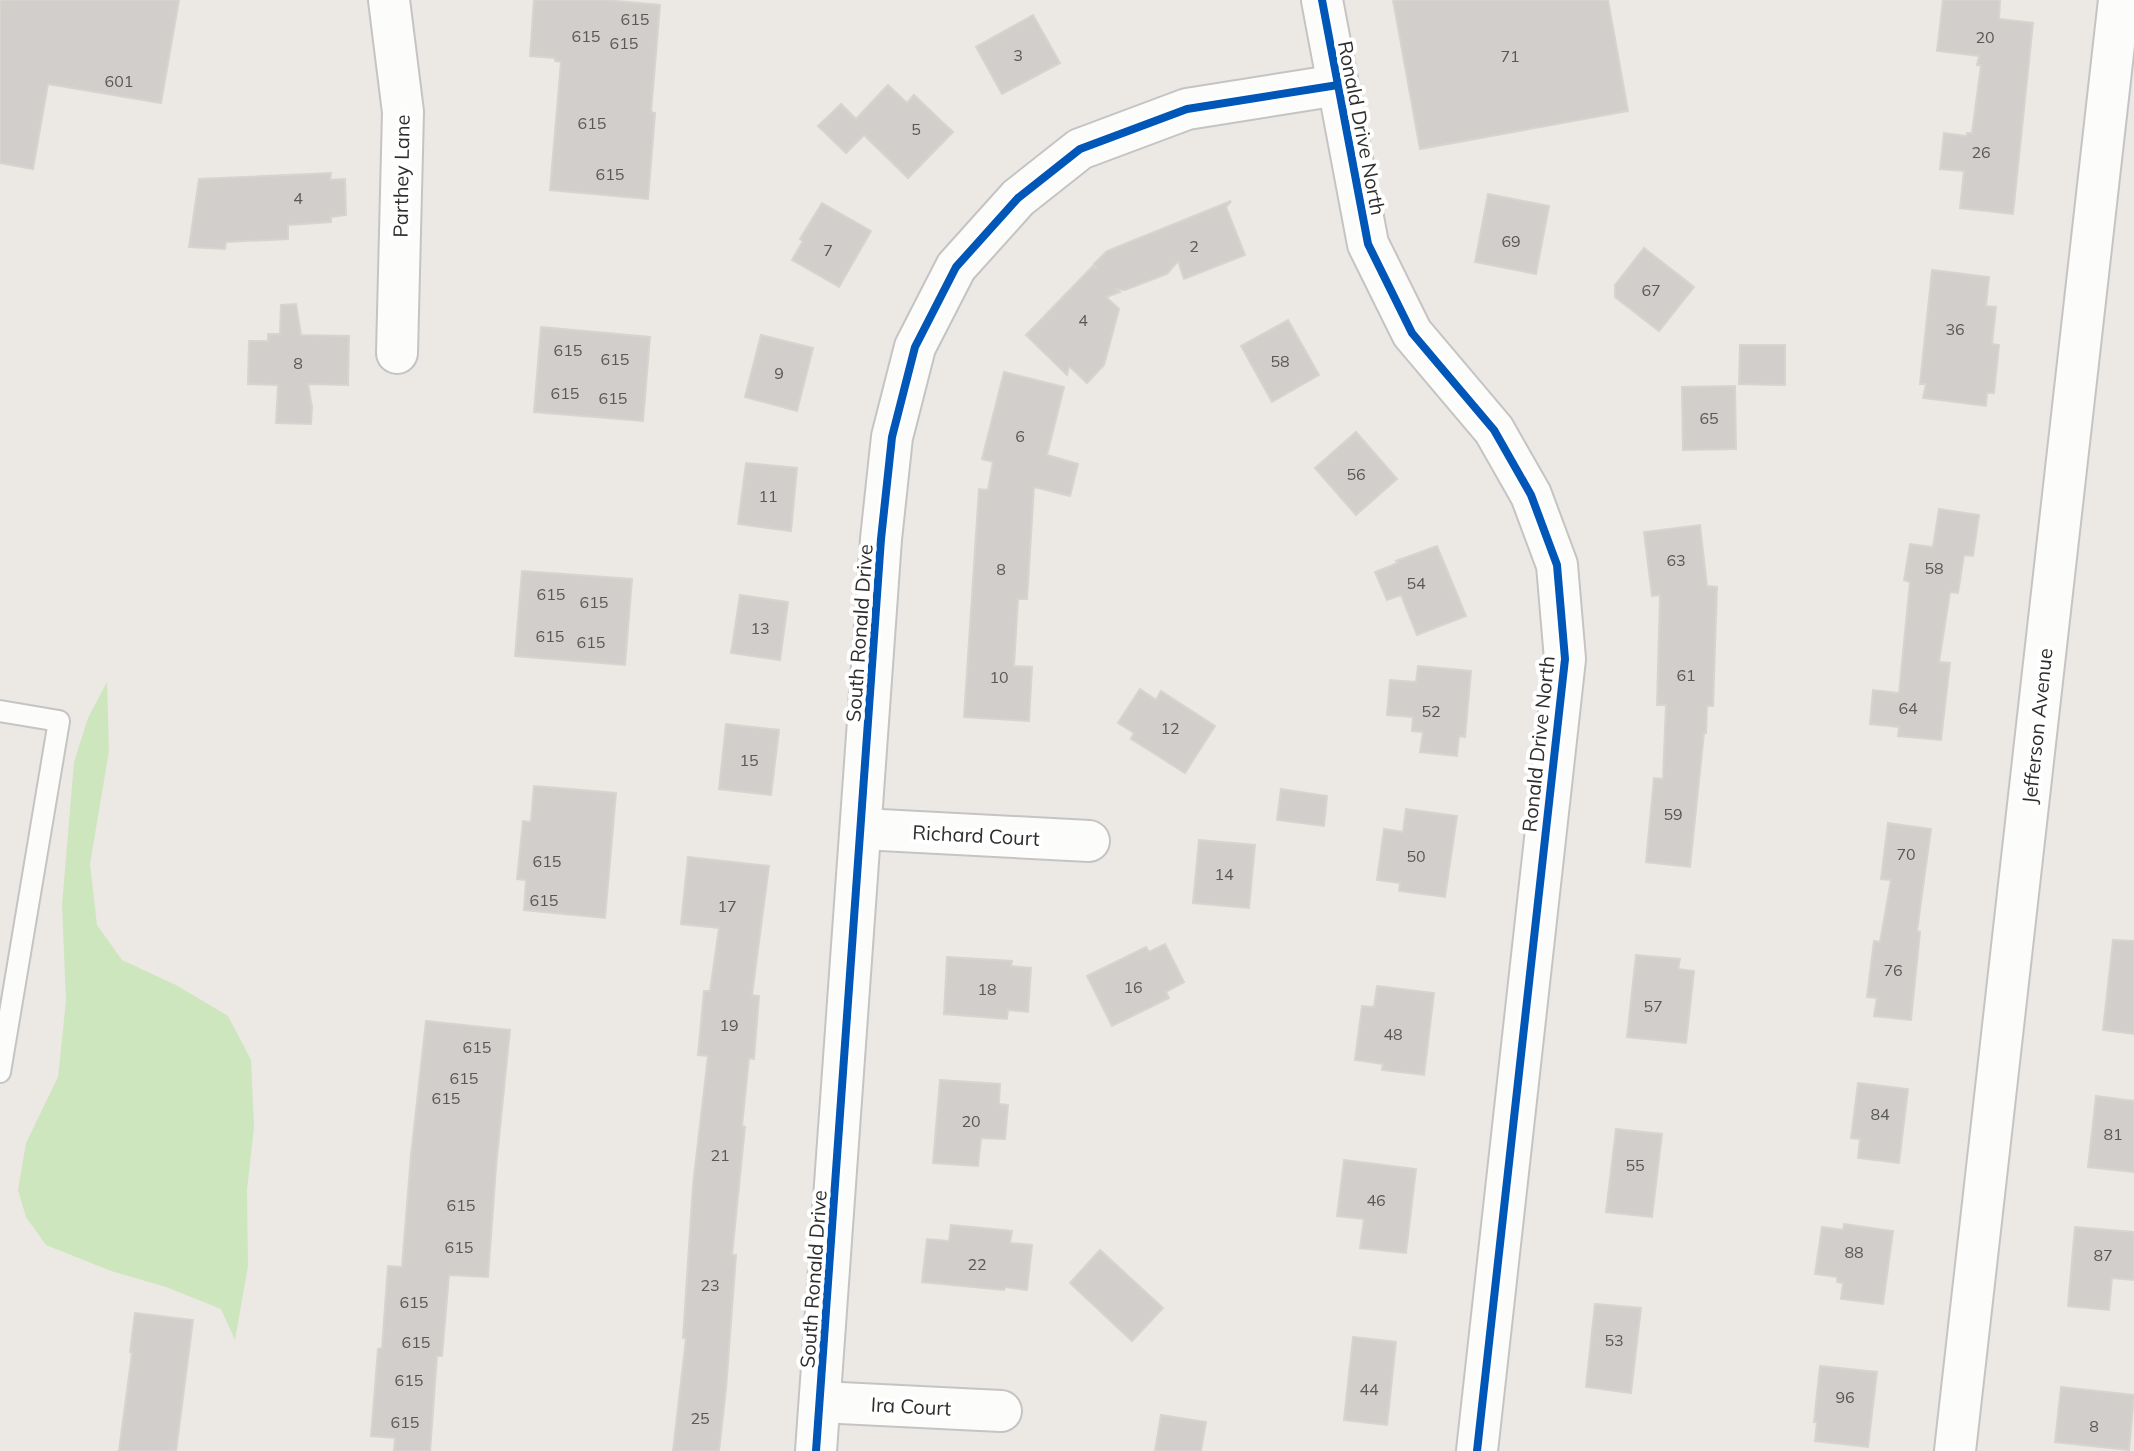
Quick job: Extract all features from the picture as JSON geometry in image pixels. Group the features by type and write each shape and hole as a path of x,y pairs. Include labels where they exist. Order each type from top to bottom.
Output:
{"street":[{"name":"Parthey Lane","path":"389,0 403,112 397,353"},
{"name":"Ronald Drive North","path":"1322,0 1368,244 1412,333 1494,430 1531,495 1557,565 1565,659 1477,1451"},
{"name":"Jefferson Avenue","path":"1955,1451 2119,0"},
{"name":"South Ronald Drive","path":"816,1451 881,539 892,437 915,347 956,267 1018,198 1080,149 1187,109 1338,85"},
{"name":"Richard Court","path":"862,829 1089,841"},
{"name":"Ira Court","path":"820,1402 1001,1411"}],"lane":[{"path":"0,711 59,721 0,1072"}],"green space":[{"path":"107,682 109,751 90,864 97,925 122,960 176,985 228,1016 251,1060 254,1127 247,1190 248,1266 235,1340 221,1309 46,1245 26,1217 18,1190 26,1143 58,1077 66,1001 62,905 74,762 88,718"}],"building":[{"path":"0,0 179,0 161,103 48,84 33,169 0,163"},
{"path":"534,0 605,0 660,5 648,199 550,190 561,62 555,61 555,58 530,56"},
{"path":"1393,0 1608,0 1628,111 1420,149"},
{"path":"1943,0 2000,0 1999,19 2033,23 2013,214 1960,208 1964,171 1940,169 1944,133 1967,136 1967,133 1972,133 1981,65 1977,65 1979,56 1937,51"},
{"path":"1033,15 1060,63 1002,94 976,47"},
{"path":"888,85 907,103 914,95 953,132 908,178 864,135 846,153 818,126 841,104 856,119"},
{"path":"331,173 330,180 345,179 346,215 331,217 331,222 288,225 288,239 226,242 225,249 189,247 199,179"},
{"path":"1488,194 1549,206 1536,274 1475,262"},
{"path":"1231,201 1226,207 1245,255 1184,279 1178,261 1167,274 1125,290 1117,289 1120,292 1106,297 1119,309 1104,365 1087,383 1069,366 1067,375 1026,335 1093,266 1097,270 1094,264 1107,251"},
{"path":"822,203 871,231 839,287 792,260 803,241 800,239"},
{"path":"1644,248 1694,287 1659,331 1615,297 1615,285"},
{"path":"1932,270 1989,277 1986,306 1996,307 1992,344 1999,345 1994,393 1987,393 1986,406 1923,398 1926,384 1920,384"},
{"path":"296,304 301,335 349,336 348,385 308,384 311,424 276,423 278,385 248,384 249,341 268,341 268,334 280,334 281,305"},
{"path":"1288,320 1319,375 1272,402 1241,346"},
{"path":"541,327 650,337 643,421 534,412"},
{"path":"761,335 813,348 797,411 745,397"},
{"path":"1740,345 1785,345 1785,385 1739,384"},
{"path":"1004,372 1064,387 1047,455 1078,464 1070,496 1034,487 1027,599 1018,599 1014,666 1032,667 1029,721 964,717 979,489 988,490 993,462 982,459"},
{"path":"1735,386 1736,449 1683,450 1682,387"},
{"path":"1356,432 1397,479 1356,515 1315,468"},
{"path":"746,463 797,468 791,531 738,524"},
{"path":"1939,509 1979,515 1973,556 1964,555 1958,593 1950,592 1939,662 1950,663 1941,740 1898,736 1899,727 1870,724 1873,690 1899,693 1910,582 1904,580 1910,544 1933,547"},
{"path":"1700,525 1707,586 1717,587 1713,706 1707,706 1690,867 1646,862 1654,778 1663,779 1666,705 1657,705 1660,595 1652,596 1644,532"},
{"path":"1437,546 1466,616 1417,635 1401,595 1387,600 1375,572"},
{"path":"522,571 632,579 625,665 515,656"},
{"path":"740,595 788,602 780,660 731,653"},
{"path":"1418,666 1471,671 1465,737 1459,736 1457,756 1420,752 1423,732 1412,731 1413,717 1387,715 1390,680 1416,682"},
{"path":"1140,689 1156,700 1161,691 1215,726 1185,773 1131,739 1134,733 1118,723"},
{"path":"726,724 779,730 771,795 719,789"},
{"path":"534,786 616,793 605,918 524,910 526,880 517,879 523,821 531,822"},
{"path":"1281,789 1327,796 1324,826 1277,820"},
{"path":"1406,809 1457,816 1445,897 1399,891 1400,883 1377,880 1384,829 1403,832"},
{"path":"1888,823 1931,829 1917,931 1920,932 1911,1020 1874,1016 1877,998 1867,997 1874,941 1880,942 1891,880 1881,879"},
{"path":"1199,840 1255,845 1249,908 1193,903"},
{"path":"688,857 769,866 752,995 759,996 754,1059 749,1058 742,1126 745,1127 732,1255 736,1255 719,1451 673,1451 686,1338 683,1338 693,1185 708,1056 698,1055 704,991 710,991 719,928 681,924"},
{"path":"2113,940 2134,941 2134,1034 2103,1030"},
{"path":"1165,944 1184,982 1166,992 1169,998 1112,1026 1087,976 1146,947 1149,952"},
{"path":"1636,955 1680,959 1678,969 1694,971 1686,1043 1627,1037"},
{"path":"947,957 1012,961 1011,966 1031,968 1028,1012 1008,1010 1007,1019 944,1014"},
{"path":"1377,986 1434,993 1424,1075 1382,1070 1383,1064 1355,1060 1362,1006 1374,1007"},
{"path":"426,1021 510,1030 488,1277 449,1275 442,1356 437,1356 430,1451 394,1451 395,1438 371,1436 388,1266 402,1267"},
{"path":"940,1080 1000,1084 999,1104 1008,1105 1005,1139 981,1138 978,1166 933,1163"},
{"path":"1858,1083 1908,1089 1899,1163 1858,1158 1860,1139 1851,1138"},
{"path":"2096,1096 2134,1101 2134,1172 2088,1167"},
{"path":"1616,1129 1662,1134 1652,1217 1606,1212"},
{"path":"1344,1160 1416,1169 1406,1253 1360,1248 1364,1219 1337,1216"},
{"path":"1844,1224 1893,1231 1883,1304 1841,1299 1843,1283 1837,1282 1837,1277 1815,1274 1822,1227 1843,1230"},
{"path":"951,1225 1012,1231 1010,1243 1032,1245 1027,1290 922,1282 927,1239 949,1241"},
{"path":"2075,1227 2134,1232 2134,1280 2112,1278 2109,1310 2068,1306"},
{"path":"1100,1250 1163,1308 1132,1341 1070,1283"},
{"path":"1595,1304 1641,1308 1631,1393 1586,1387"},
{"path":"135,1313 193,1320 176,1451 119,1451"},
{"path":"1353,1337 1396,1342 1387,1425 1344,1420"},
{"path":"1820,1366 1877,1372 1868,1447 1815,1441"},
{"path":"2061,1387 2134,1395 2129,1450 2055,1442"},
{"path":"1161,1415 1206,1422 1201,1451 1155,1451"}],"cycle path":[{"path":"1322,0 1368,244 1412,333 1494,430 1531,495 1557,565 1565,659 1477,1451"},
{"path":"816,1451 881,539 892,437 915,347 956,267 1018,198 1080,149 1187,109 1338,85"}]}
